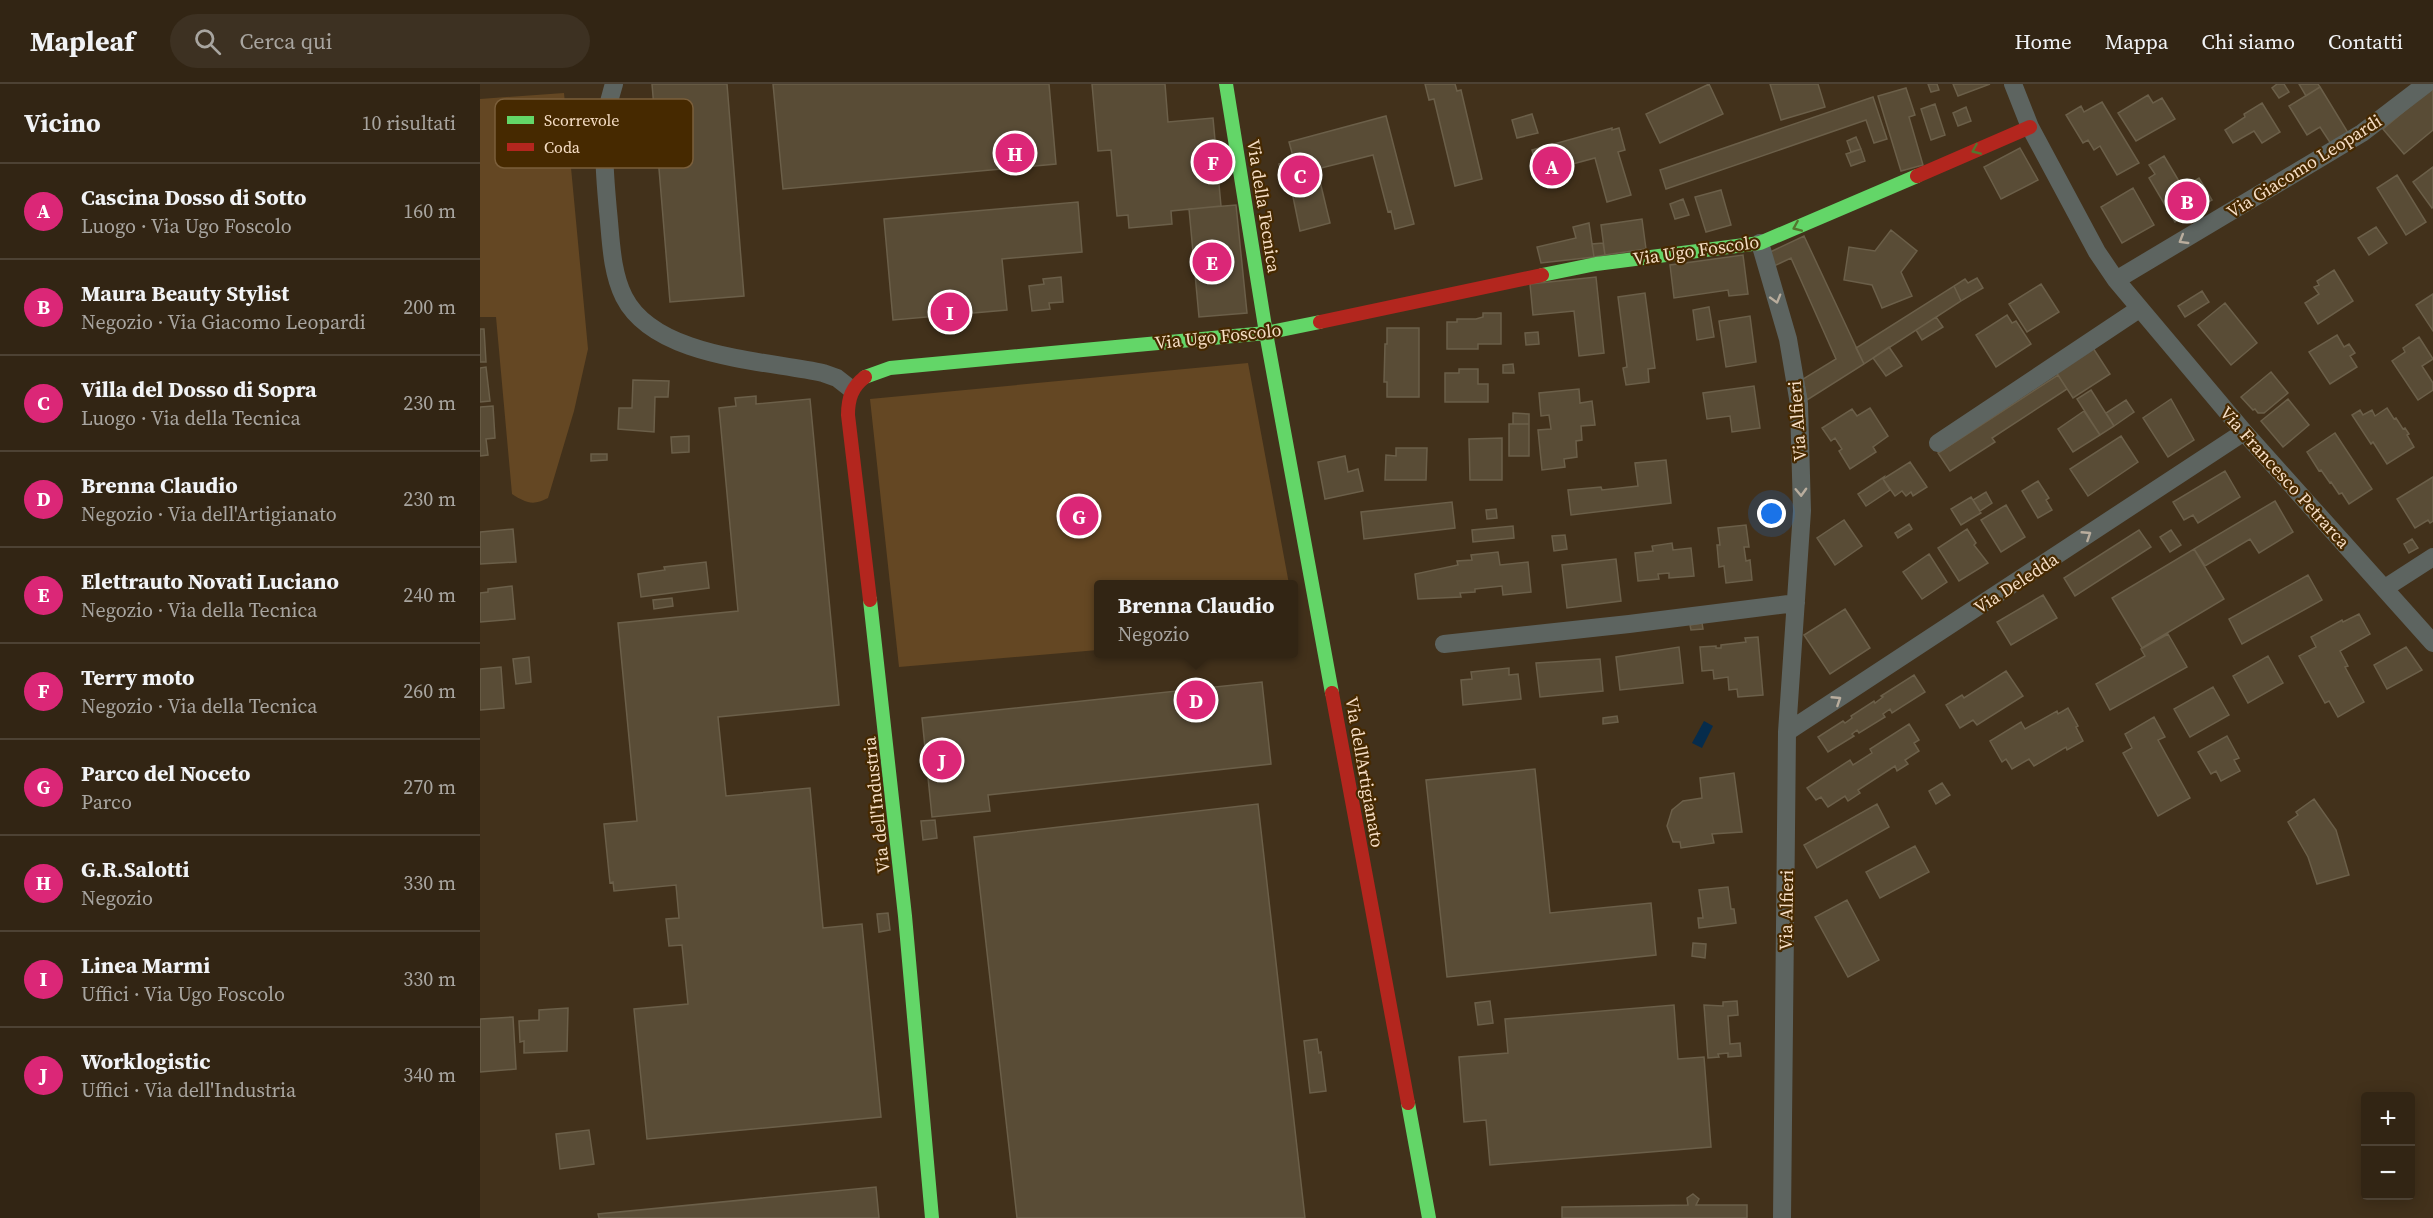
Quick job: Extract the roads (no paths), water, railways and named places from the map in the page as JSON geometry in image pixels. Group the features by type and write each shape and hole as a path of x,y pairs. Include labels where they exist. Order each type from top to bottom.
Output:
{"street":[{"path":"611,99 614,84"},
{"name":"Via della Tecnica","path":"1226,84 1266,333"},
{"name":"Via Francesco Petrarca","path":"2013,84 2030,128 2097,252 2116,279 2244,432 2433,643"},
{"name":"Via Giacomo Leopardi","path":"2116,279 2362,133 2426,84"},
{"name":"Via Ugo Foscolo","path":"851,389 868,374 890,368 1266,333 1596,264 1760,243 2030,128"},
{"path":"606,168 615,270 619,286 628,305 652,327 688,345 823,373 837,378 851,389"},
{"name":"Via Alfieri","path":"1760,243 1788,339 1799,404 1802,512 1787,732 1782,1218"},
{"path":"1938,443 2139,309"},
{"name":"Via dell'Artigianato","path":"1266,333 1429,1218"},
{"name":"Via dell'Industria","path":"851,389 847,405 887,726 923,1096 932,1218"},
{"name":"Via Deledda","path":"1787,732 2244,432"},
{"path":"2385,588 2433,557"},
{"path":"1444,644 1796,603"}],"water":[{"path":"1704,721 1713,726 1702,748 1692,743"}],"place":[{"name":"G.R.Salotti","path":"1015,153"},
{"name":"Terry moto","path":"1213,162"},
{"name":"Cascina Dosso di Sotto","path":"1552,166"},
{"name":"Villa del Dosso di Sopra","path":"1300,175"},
{"name":"Maura Beauty Stylist","path":"2187,201"},
{"name":"Elettrauto Novati Luciano","path":"1212,262"},
{"name":"Linea Marmi","path":"950,312"},
{"name":"Parco del Noceto","path":"1079,516"},
{"name":"Brenna Claudio","path":"1196,700"},
{"name":"Worklogistic","path":"942,760"}]}
